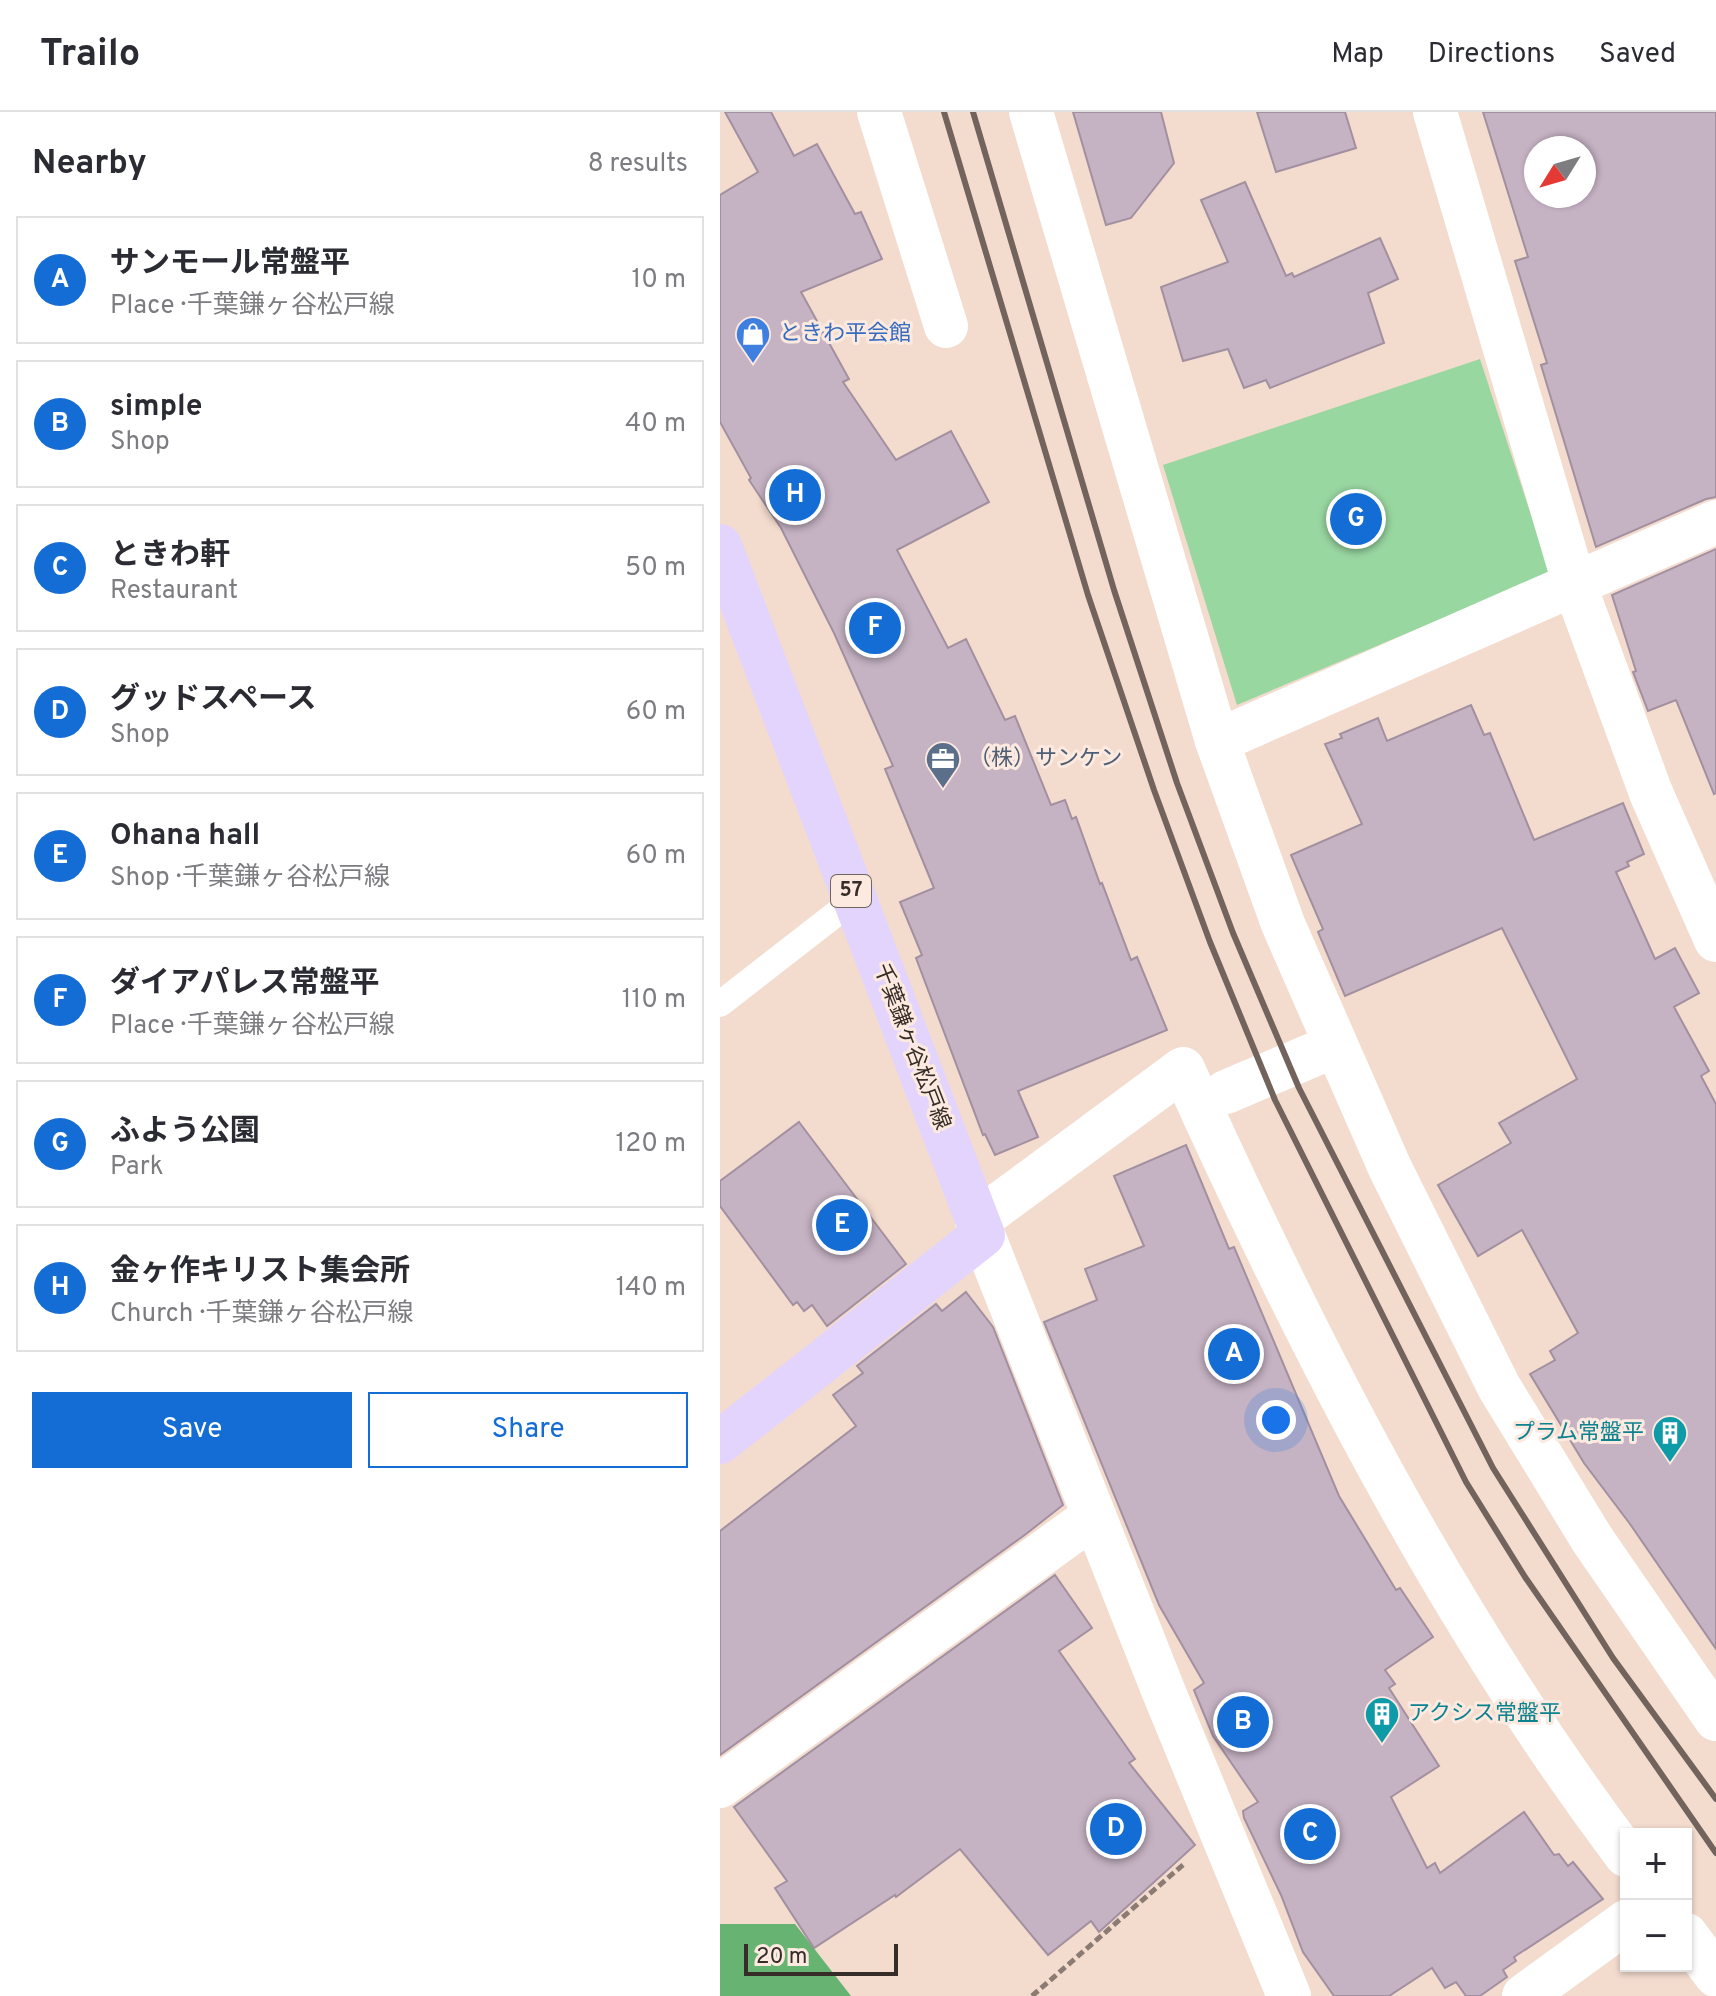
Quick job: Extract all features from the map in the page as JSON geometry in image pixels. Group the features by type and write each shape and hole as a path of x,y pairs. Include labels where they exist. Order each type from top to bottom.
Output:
{"main road":[{"name":"千葉鎌ヶ谷松戸線","path":"720,546 980,1228"},
{"path":"720,1442 980,1228"}],"street":[{"path":"879,112 946,326"},
{"path":"1031,112 1217,741 1283,924 1390,1168 1499,1387 1592,1539 1716,1719"},
{"path":"1435,112 1575,586 1651,793 1716,940"},
{"path":"1217,741 1716,522"},
{"path":"1226,1092 1315,1054"},
{"path":"1289,1996 980,1228 1183,1069 1274,1267 1333,1385 1471,1629 1620,1846"},
{"path":"720,1786 1094,1516"},
{"path":"1524,1996 1620,1926"},
{"path":"1692,1943 1716,1975"}],"lane":[{"path":"720,1004 855,899"}],"path":[{"path":"1032,1996 1221,1832"}],"green space":[{"path":"1480,359 1550,573 1237,705 1163,465"},
{"path":"720,1924 795,1924 851,1996 720,1996"}],"building":[{"path":"725,112 771,112 794,156 817,144 855,214 861,212 882,259 801,292 849,379 843,382 896,460 951,431 989,502 897,550 948,648 966,639 1005,720 1015,716 1051,805 1065,800 1072,819 1076,817 1131,960 1137,957 1167,1030 1018,1091 1038,1137 995,1155 983,1135 916,958 922,955 900,902 934,888 885,769 893,766 834,633 781,528 749,480 751,478 720,422 720,195 758,172"},
{"path":"1073,112 1161,112 1174,163 1131,218 1106,225"},
{"path":"1257,112 1345,112 1356,148 1276,172"},
{"path":"1483,112 1716,112 1716,497 1596,547 1541,365 1547,363 1515,261 1528,257"},
{"path":"1245,182 1286,276 1292,273 1294,277 1380,238 1398,279 1368,293 1384,343 1270,388 1266,380 1244,388 1228,349 1183,361 1161,287 1228,262 1201,200"},
{"path":"1716,549 1714,794 1676,700 1648,711 1633,672 1636,671 1612,595"},
{"path":"1471,705 1484,735 1490,733 1534,840 1623,803 1644,854 1627,862 1629,866 1616,872 1655,959 1675,948 1699,993 1674,1007 1709,1071 1701,1076 1716,1104 1716,1649 1584,1463 1530,1374 1555,1360 1550,1351 1578,1333 1522,1230 1478,1256 1438,1185 1511,1143 1499,1123 1577,1079 1502,928 1345,996 1318,932 1323,929 1291,855 1362,824 1325,744 1378,718 1387,741"},
{"path":"799,1122 906,1264 827,1326 812,1305 804,1311 797,1302 793,1305 720,1206 720,1181"},
{"path":"1186,1145 1229,1249 1234,1247 1339,1496 1396,1590 1400,1588 1433,1637 1385,1670 1395,1684 1389,1688 1439,1766 1391,1797 1427,1868 1435,1863 1440,1873 1524,1812 1554,1855 1559,1854 1568,1866 1573,1862 1603,1899 1514,1957 1516,1961 1503,1970 1507,1977 1480,1996 1466,1996 1456,1982 1445,1988 1432,1968 1389,1996 1334,1996 1303,1952 1281,1895 1244,1818 1243,1811 1258,1802 1213,1736 1194,1690 1204,1683 1159,1605 1044,1322 1097,1300 1085,1269 1144,1246 1114,1176"},
{"path":"966,1292 993,1327 1063,1505 720,1755 720,1531 856,1426 833,1395 863,1373 857,1366 936,1304 942,1311"},
{"path":"1055,1575 1092,1628 1059,1651 1135,1759 1129,1763 1195,1845 1099,1932 1091,1921 1048,1955 960,1849 896,1897 814,1948 775,1888 787,1881 734,1807"}],"railway":[{"path":"944,112 1088,595 1154,790 1210,942 1275,1100 1466,1482 1525,1577 1716,1853"},
{"path":"973,112 1114,590 1177,783 1233,933 1299,1088 1493,1468 1613,1658 1716,1799"}],"place":[{"name":"ときわ平会館","path":"753,365"},
{"name":"金ヶ作キリスト集会所","path":"795,495"},
{"name":"ふよう公園","path":"1356,519"},
{"name":"ダイアパレス常盤平","path":"875,628"},
{"name":"（株）サンケン","path":"943,790"},
{"name":"Ohana hall","path":"842,1225"},
{"name":"サンモール常盤平","path":"1234,1354"},
{"name":"プラム常盤平","path":"1670,1464"},
{"name":"simple","path":"1243,1722"},
{"name":"アクシス常盤平","path":"1382,1745"},
{"name":"グッドスペース","path":"1116,1829"},
{"name":"ときわ軒","path":"1310,1834"}]}
